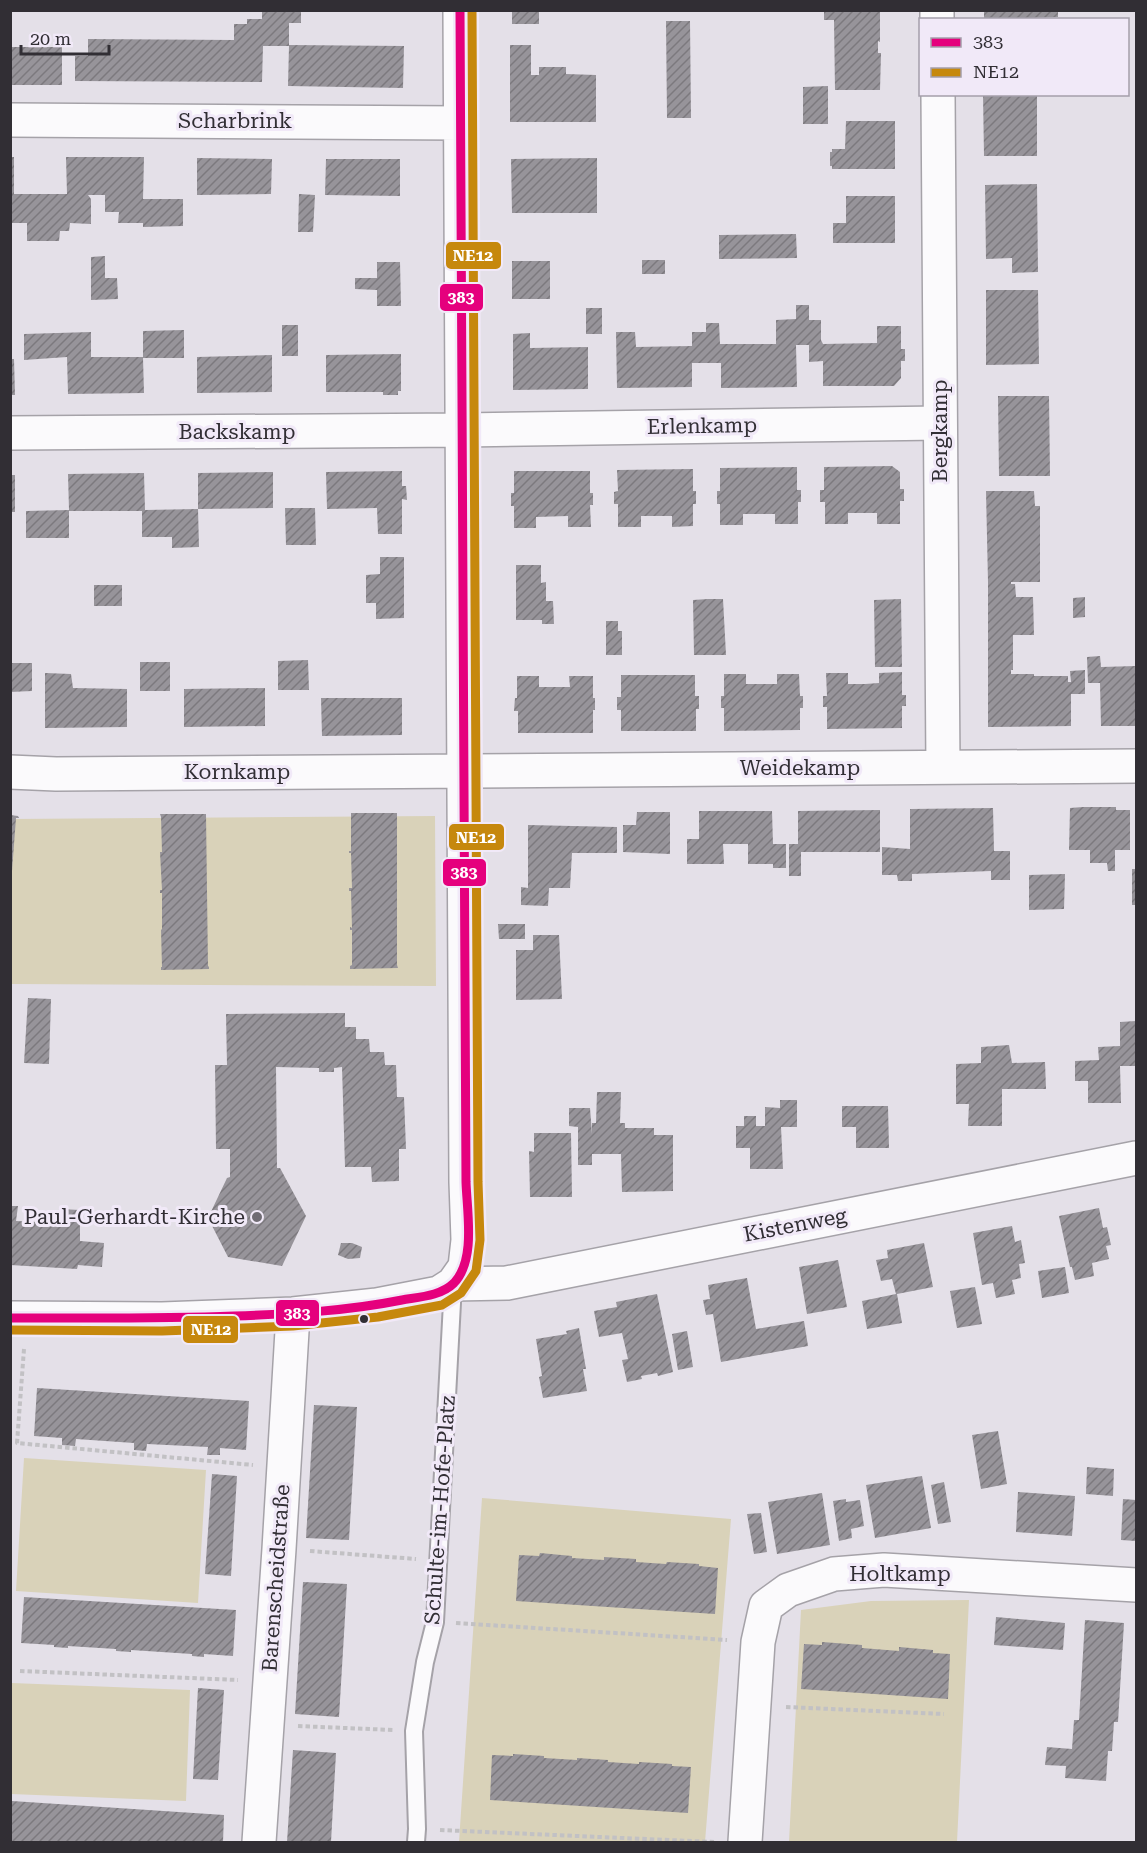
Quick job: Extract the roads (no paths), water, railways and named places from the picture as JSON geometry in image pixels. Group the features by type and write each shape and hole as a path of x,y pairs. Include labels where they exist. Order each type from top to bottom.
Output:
{"street":[{"path":"18,1318 162,1319 292,1314 377,1305 439,1293 453,1284 465,1267 468,1240 460,10"},
{"name":"Bergkamp","path":"938,96 943,767"},
{"name":"Scharbrink","path":"10,120 460,123"},
{"name":"Erlenkamp","path":"463,430 940,423"},
{"name":"Backskamp","path":"10,433 463,430"},
{"name":"Weidekamp","path":"464,770 1137,766"},
{"name":"Kornkamp","path":"10,772 56,774 464,770"},
{"name":"Kistenweg","path":"453,1284 507,1283 1137,1158"},
{"name":"Barenscheidstraße","path":"259,1842 292,1314"},
{"name":"Holtkamp","path":"745,1842 758,1642 766,1606 788,1590 834,1574 884,1570 1137,1585"}],"lane":[{"name":"Schulte-im-Hofe-Platz","path":"416,1836 414,1731 425,1662 435,1622 453,1284"}],"place":[{"name":"Paul-Gerhardt-Kirche","path":"257,1217"}]}
